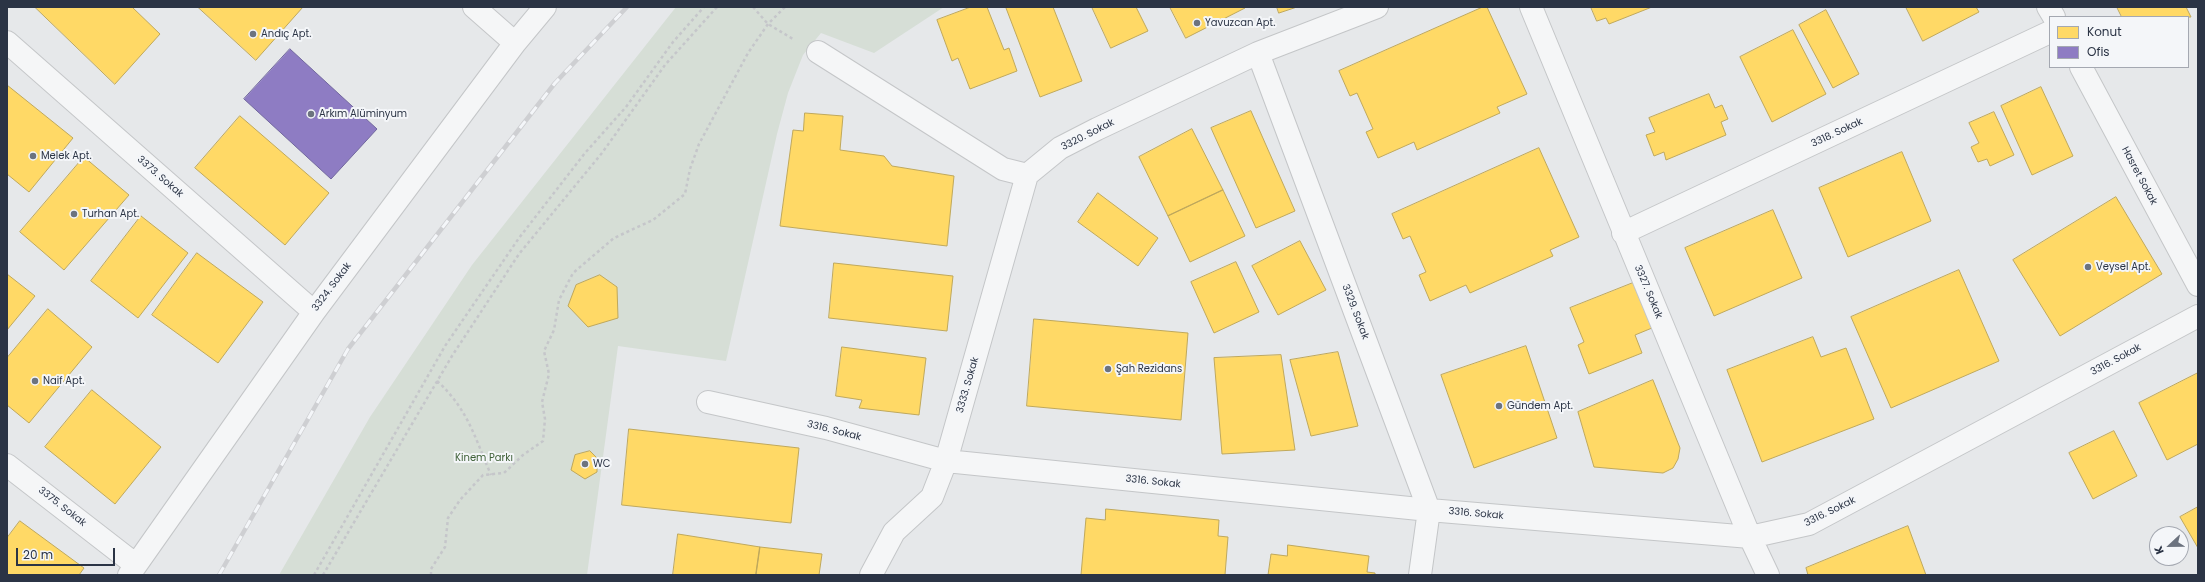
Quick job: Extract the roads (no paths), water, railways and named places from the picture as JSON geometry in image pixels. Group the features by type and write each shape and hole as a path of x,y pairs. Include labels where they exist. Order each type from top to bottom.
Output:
{"street":[{"path":"474,7 515,42"},
{"name":"3324. Sokak","path":"132,570 314,312 515,42 545,7"},
{"name":"3320. Sokak","path":"1027,175 1060,148 1258,53 1377,7"},
{"name":"3327. Sokak","path":"1531,7 1750,537 1768,575"},
{"path":"2048,7 2053,16"},
{"name":"3318. Sokak","path":"1624,233 2049,32"},
{"name":"3373. Sokak","path":"7,42 314,312"},
{"path":"818,52 1003,169 1027,175"},
{"name":"3329. Sokak","path":"1258,53 1429,510 1420,575"},
{"name":"Hasret Sokak","path":"2082,68 2198,285"},
{"name":"3333. Sokak","path":"871,575 894,532 932,497 946,461 1027,175"},
{"name":"3316. Sokak","path":"708,402 826,428 946,461 1429,510 1750,537 1809,524 2198,316"},
{"name":"3375. Sokak","path":"7,465 132,570"}],"railway":[{"path":"219,575 348,349 555,83 627,7"}],"place":[{"name":"Yavuzcan Apt.","path":"1197,23"},
{"name":"Andıç Apt.","path":"253,34"},
{"name":"Arkım Alüminyum","path":"311,114"},
{"name":"Melek Apt.","path":"33,156"},
{"name":"Turhan Apt.","path":"74,214"},
{"name":"Veysel Apt.","path":"2088,267"},
{"name":"Şah Rezidans","path":"1108,369"},
{"name":"Naif Apt.","path":"35,381"},
{"name":"Gündem Apt.","path":"1499,406"},
{"name":"WC","path":"585,464"}],"park label":[{"name":"Kinem Parkı","path":"484,458"}]}
